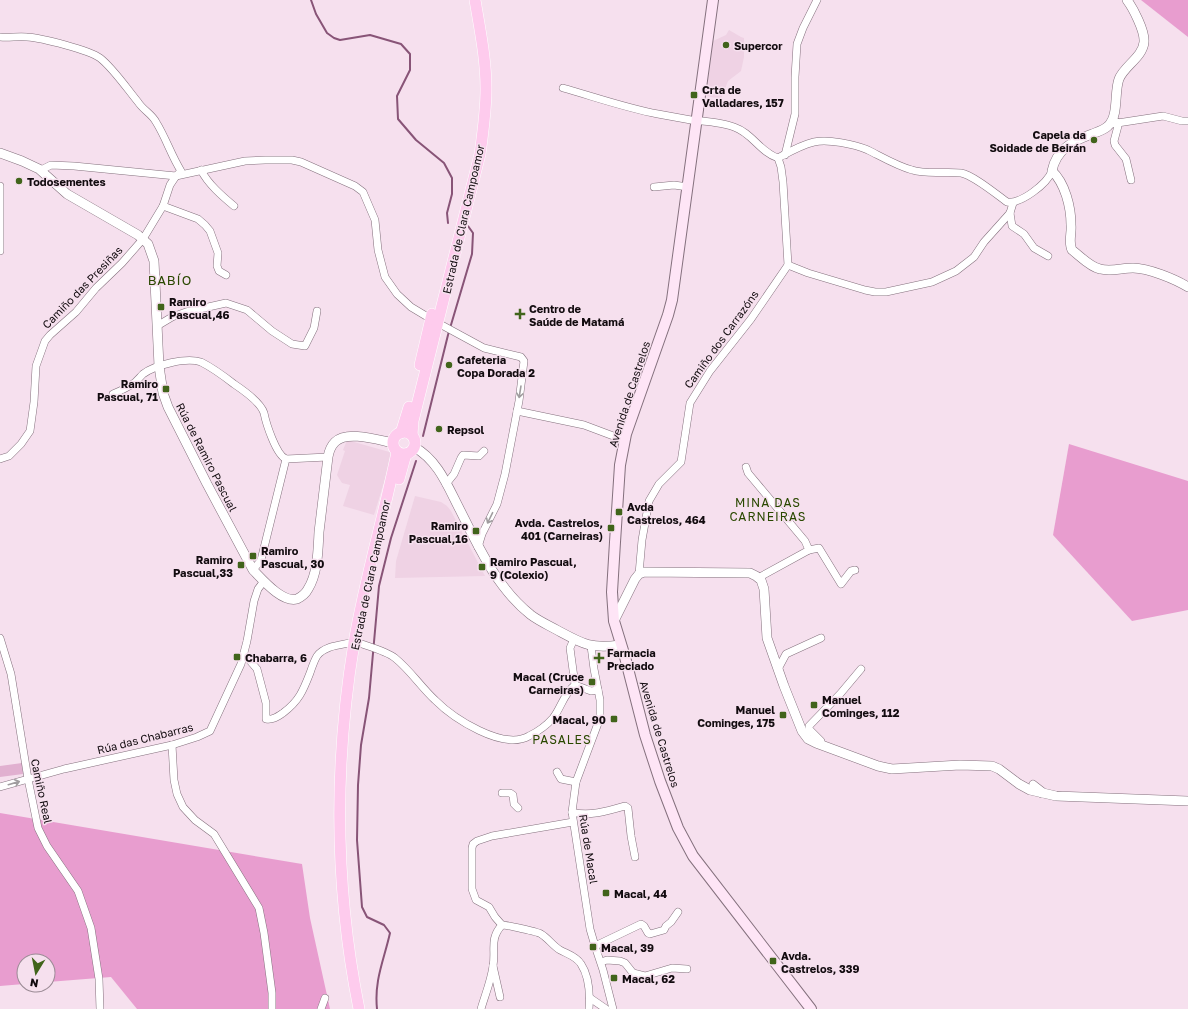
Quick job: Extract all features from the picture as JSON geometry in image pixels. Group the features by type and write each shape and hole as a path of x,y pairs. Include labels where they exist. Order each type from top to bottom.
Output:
{"main road":[{"name":"Estrada de Clara Campoamor","path":"403,449 395,437 401,433 438,323 478,120 478,66 476,43 468,0"},
{"name":"Estrada de Clara Campoamor","path":"367,1009 357,952 351,898 348,822 349,763 352,715 362,644 371,561 403,449 415,441 412,435 413,421 480,154 485,121 486,90 485,66 475,0"},
{"name":"Avenida de Castrelos","path":"713,0 688,188 670,307 624,440 620,465 612,592 614,621 620,645 625,655 647,742 682,839 693,856 811,1009"},
{"path":"401,433 406,432 412,435"},
{"name":"Estrada de Clara Campoamor","path":"359,1009 345,911 340,830 342,740 362,644"}],"street":[{"path":"817,0 797,44 795,114 781,156 788,265 808,273 875,292 886,292 932,282 956,271 974,257 984,242 1010,213 1013,203"},
{"path":"1127,0 1132,7 1143,34 1144,41 1138,55 1120,76 1113,116 1114,123 1118,126 1114,141 1115,145 1126,159 1131,180"},
{"path":"0,37 27,37 42,40 93,54 101,59 139,104 150,113 156,121 181,171 176,176"},
{"path":"563,88 630,108 723,123 746,133 772,156 781,156 806,144 815,142 852,145 866,149 909,169 920,172 962,174 975,180 1007,202 1013,203 1030,194 1049,178 1054,161 1060,152 1082,138 1102,130 1114,123 1163,116 1182,122 1188,121"},
{"name":"Rúa de Ramiro Pascual","path":"0,153 41,170 67,194 143,239 151,249 154,261 159,366 164,393 174,420 235,539 253,570 275,591 288,599 297,598 306,592 314,574 328,456 332,445 336,441 347,437 362,437 403,449 433,462 478,547 496,576 523,608 541,622 591,646 599,647 620,645"},
{"path":"41,170 51,165 74,166 176,176 245,161 292,160 301,162 355,186 363,192 375,220 378,250 385,277 397,294 411,307 438,323 484,348 521,357 525,364 505,474 497,504 482,534 478,547"},
{"path":"201,170 205,177 222,196 234,206"},
{"path":"1052,171 1060,181 1066,197 1072,225 1070,241 1070,247 1072,250 1094,267 1099,269 1112,270 1142,268 1188,287"},
{"name":"Camiño das Presiñas","path":"0,459 9,456 21,444 30,431 34,402 36,366 45,341 76,312 96,288 122,264 143,239 163,206 170,185 176,176"},
{"path":"654,187 674,185 688,188"},
{"path":"0,186 0,251"},
{"path":"163,206 198,219 205,225 210,231 218,253 217,266 219,271 226,275"},
{"path":"1010,213 1012,226 1024,234 1034,248 1048,256"},
{"name":"Camiño dos Carrazóns","path":"639,574 642,540 649,501 658,484 681,462 690,403 710,371 751,319 788,265"},
{"path":"157,326 172,317 186,312 226,303 247,310 272,331 292,344 305,346 314,328 317,311"},
{"path":"112,394 134,383 143,374 159,366 186,361 201,362 234,383 262,408 267,428 281,456 286,459"},
{"path":"517,411 584,425 624,440"},
{"path":"446,484 454,474 463,455 479,456 484,451"},
{"path":"286,459 291,457 328,456"},
{"path":"253,570 261,560 286,459"},
{"path":"746,467 748,473 804,541 809,550"},
{"path":"758,578 809,550 819,548 841,584 851,571 855,570"},
{"path":"614,621 632,584 639,574 644,572 750,573 758,578 764,590 767,638 802,731 808,739 878,766 892,769 960,765 992,766 999,768 1019,784 1042,794 1056,796 1188,801"},
{"name":"Rúa das Chabarras","path":"0,787 64,769 172,745 210,731 241,664 247,641 254,601 258,589 264,582"},
{"name":"Camiño Real","path":"0,638 11,674 28,779 38,828 47,846 78,891 91,928 99,979 100,1009"},
{"path":"778,669 786,654 821,638"},
{"path":"574,639 570,648 575,685"},
{"path":"244,654 257,669 266,703 266,719 271,720 286,711 298,700 317,656 323,650 331,647 362,644 394,656 435,701 458,719 486,733 511,740 523,739 545,725 553,718 568,692 575,685"},
{"name":"Rúa de Macal","path":"591,646 600,700 600,718 576,782 572,812 590,929 594,946 608,986 613,1009"},
{"path":"821,745 821,741 809,729 809,726 840,694 861,669"},
{"path":"575,685 591,690 598,690"},
{"path":"172,745 174,780 183,807 195,820 214,834 259,908 272,993 272,1009"},
{"path":"558,772 561,779 576,782"},
{"path":"1033,784 1042,791 1042,794"},
{"path":"502,793 510,793 513,795 514,804 518,808"},
{"path":"572,812 578,814 593,813 625,806 628,808 635,857"},
{"path":"573,822 492,836 473,844 472,890 476,900 489,907 502,925 541,934 560,950 577,959 581,963 585,971 590,998 588,1009"},
{"path":"594,946 640,924 644,926 650,934 662,932 678,912"},
{"path":"500,997 493,966 493,941 502,925"},
{"path":"600,962 607,960 620,960 625,963 633,973 645,976 672,968 687,969"},
{"path":"481,1009 493,966"},
{"path":"321,1009 325,998"},
{"path":"590,998 606,1009"}],"shaded area":[{"path":"1141,0 1188,0 1188,37"},
{"path":"729,30 744,38 744,57 741,71 728,81 721,99 706,96 713,41 726,35"},
{"path":"347,440 393,453 374,515 343,506 350,485 342,483 337,475"},
{"path":"1069,444 1188,481 1188,610 1132,621 1053,535"},
{"path":"415,496 441,502 447,506 485,576 395,578 396,561"},
{"path":"22,763 23,774 0,777 0,766"},
{"path":"0,813 302,864 310,918 330,1009 137,1009 111,977 56,981 56,953 16,953 16,985 0,986"}],"waterway":[{"path":"311,0 316,14 327,33 334,38 340,40 370,35 401,44 410,54 410,70 397,96 398,119 416,140 444,163 452,178 452,194 447,213 448,223"},
{"path":"423,436 448,335 472,254 473,233 468,226"},
{"path":"377,1009 376,999 378,979 390,933 384,925 367,917 362,907 357,840 358,785 361,745 369,698 379,586 391,538 416,461"}],"place":[{"name":"Supercor","path":"726,45"},
{"name":"Crta de Valladares, 157","path":"694,95"},
{"name":"Capela da Soidade de Beirán","path":"1094,140"},
{"name":"Todosementes","path":"19,181"},
{"name":"Ramiro Pascual,46","path":"161,307"},
{"name":"Centro de Saúde de Matamá","path":"520,314"},
{"name":"Cafeteria Copa Dorada 2","path":"449,365"},
{"name":"Ramiro Pascual, 71","path":"166,389"},
{"name":"Repsol","path":"439,429"},
{"name":"Avda Castrelos, 464","path":"619,512"},
{"name":"Avda. Castrelos, 401 (Carneiras)","path":"611,528"},
{"name":"Ramiro Pascual,16","path":"476,531"},
{"name":"Ramiro Pascual, 30","path":"253,556"},
{"name":"Ramiro Pascual,33","path":"241,565"},
{"name":"Ramiro Pascual, 9 (Colexio)","path":"482,567"},
{"name":"Chabarra, 6","path":"237,657"},
{"name":"Farmacia Preciado","path":"599,658"},
{"name":"Macal (Cruce Carneiras)","path":"592,682"},
{"name":"Manuel Cominges, 112","path":"814,705"},
{"name":"Manuel Cominges, 175","path":"783,715"},
{"name":"Macal, 90","path":"614,719"},
{"name":"Macal, 44","path":"606,893"},
{"name":"Macal, 39","path":"593,947"},
{"name":"Avda. Castrelos, 339","path":"773,961"},
{"name":"Macal, 62","path":"614,978"}],"district":[{"name":"BABÍO","path":"170,280"},
{"name":"MINA DAS CARNEIRAS","path":"768,509"},
{"name":"PASALES","path":"562,739"}]}
